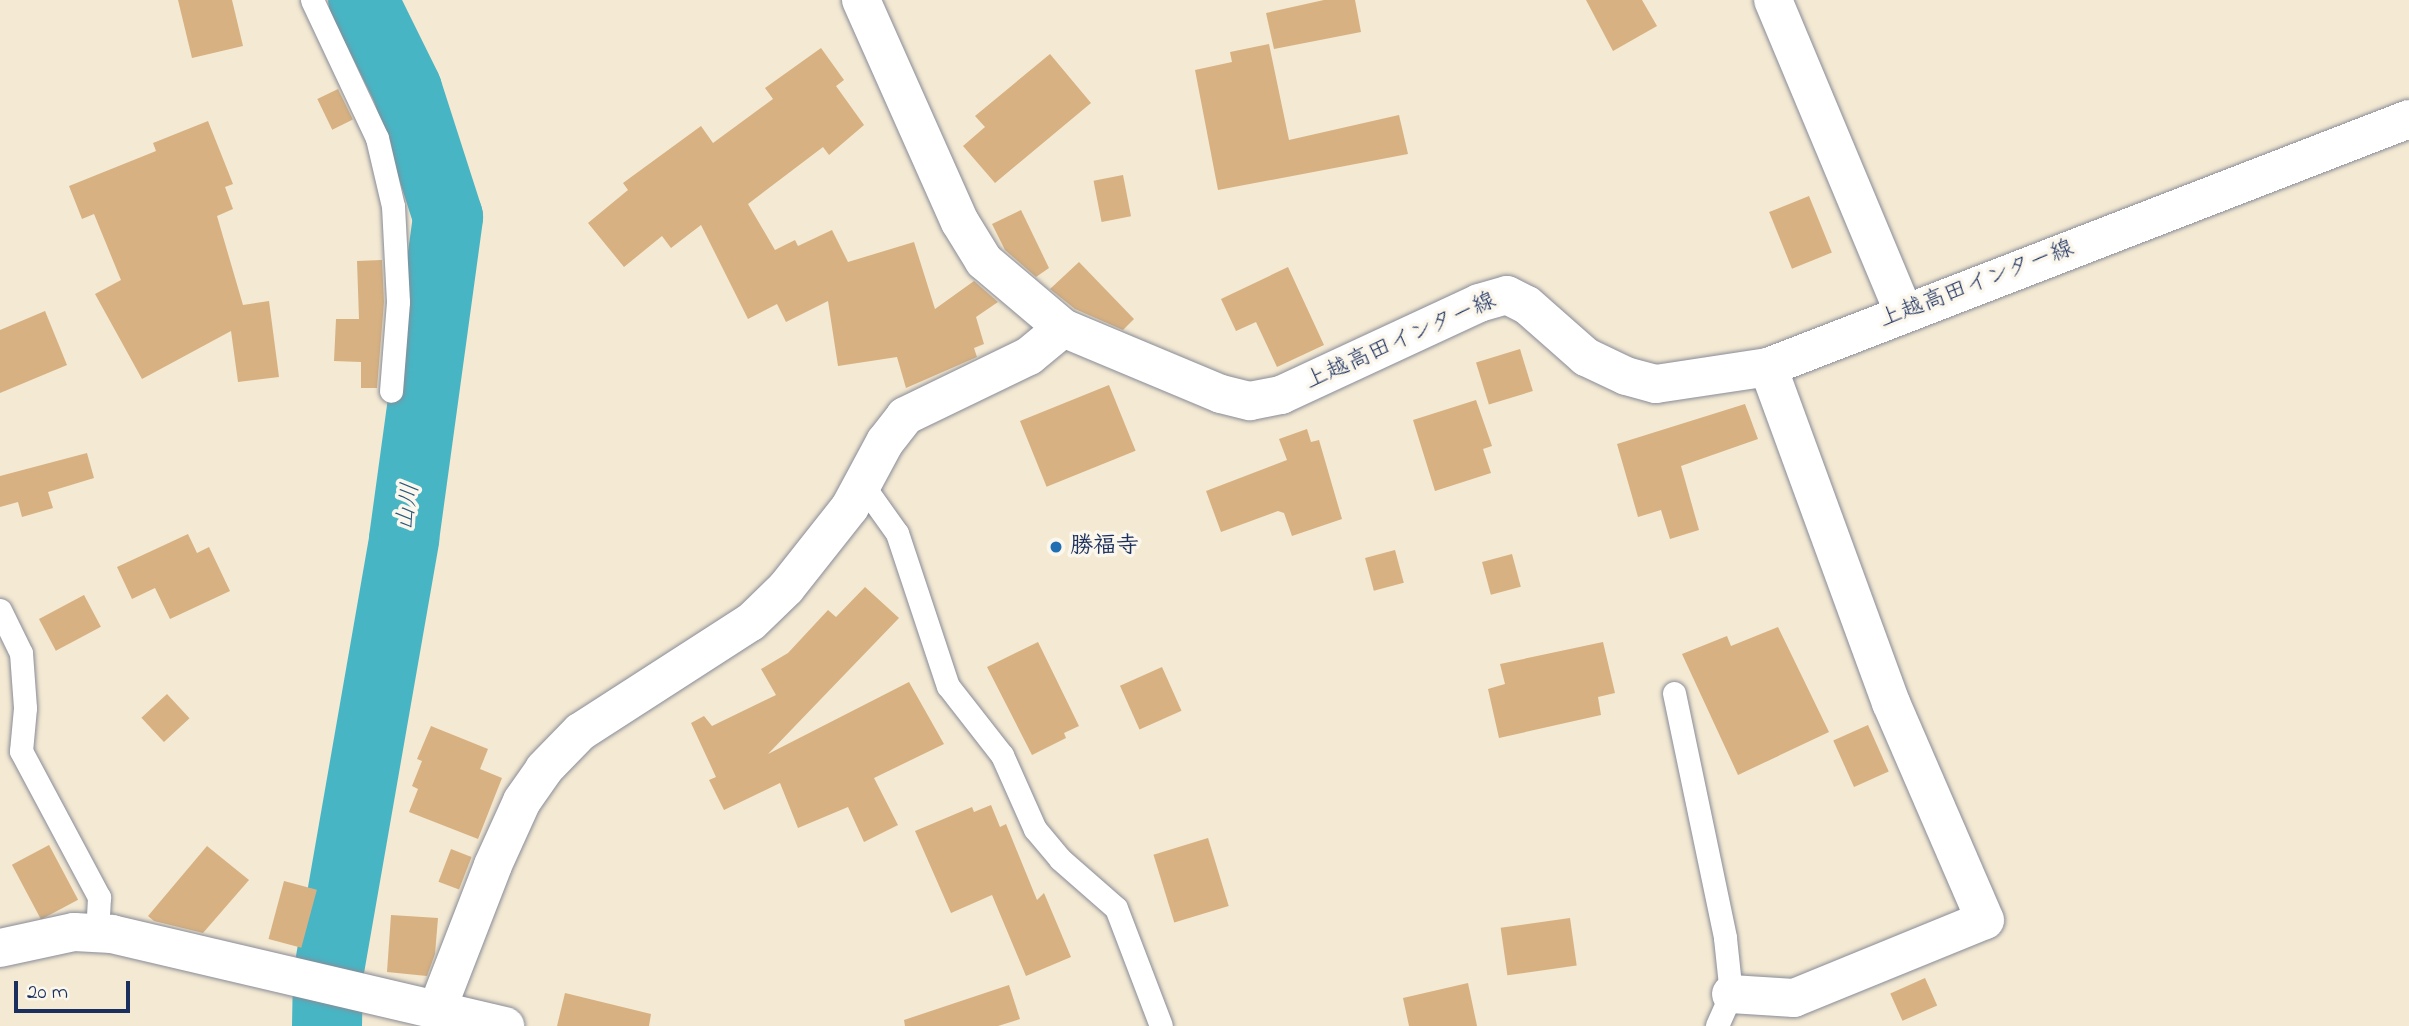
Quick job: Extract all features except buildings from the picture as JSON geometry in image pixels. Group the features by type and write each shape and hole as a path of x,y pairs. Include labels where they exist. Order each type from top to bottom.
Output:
{"street":[{"name":"上越高田インター線","path":"861,0 960,222 985,261 1063,328 1221,394 1250,401 1282,395 1479,303 1507,295 1527,305 1586,357 1626,376 1656,384 1768,367 1903,312 2409,119"},
{"path":"1773,0 1903,312"},
{"path":"438,1007 493,865 522,801 544,769 580,732 751,622 826,542 905,416 1029,356 1063,328"},
{"path":"1724,1010 1800,1012 1985,920 1891,703 1768,367"},
{"path":"0,948 74,932 97,933 379,998 438,1007 505,1026"}],"lane":[{"path":"313,0 377,138 393,206 398,302 391,391"},
{"path":"862,484 897,533 948,686 1002,755 1035,829 1060,859 1116,908 1161,1026"},
{"path":"0,610 23,664 20,751 99,897 97,933"},
{"path":"1674,693 1725,938 1724,1010"}],"waterway":[{"name":"山川","path":"327,1026 328,976 404,539 448,217 407,89 363,0"}],"place":[{"name":"勝福寺","path":"1056,547"}]}
